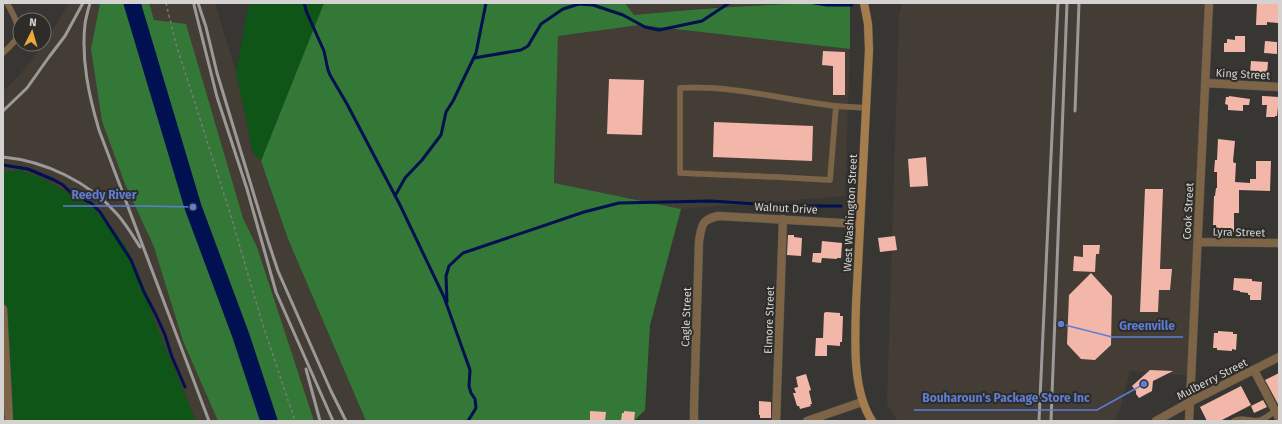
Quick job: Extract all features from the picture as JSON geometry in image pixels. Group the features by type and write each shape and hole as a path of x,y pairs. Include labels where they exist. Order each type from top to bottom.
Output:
{"street":[{"name":"West Washington Street","path":"864,3 868,24 869,43 855,342 856,367 862,402 872,421"},
{"name":"Cook Street","path":"1189,421 1209,3"},
{"name":"King Street","path":"1205,84 1279,87"},
{"name":"Walnut Drive","path":"711,218 718,216 860,224"},
{"name":"Cagle Street","path":"694,421 699,241 702,226 706,220 711,218"},
{"name":"Elmore Street","path":"776,421 783,219"},
{"name":"Lyra Street","path":"1198,242 1279,244"},
{"path":"3,309 6,407 9,421"},
{"name":"Mulberry Street","path":"1156,421 1279,357"},
{"path":"1254,370 1277,415"},
{"path":"807,421 862,402"}],"lane":[{"path":"3,10 7,3 15,16 17,26 15,40 3,53"},
{"path":"836,106 830,180 680,173 680,88 702,87 732,89 836,106 866,108"},
{"path":"1234,421 1242,418 1260,420 1277,415"}],"path":[{"path":"166,3 176,44 261,319 295,421"}],"shaded area":[{"path":"69,3 100,3 91,49 125,184 154,247 218,421 196,421 159,332 125,244 20,170 3,172 3,91 16,79 38,52 52,52 52,31"},
{"path":"149,3 215,3 236,72 253,153 261,161 288,239 366,421 314,421 257,247 153,20"},
{"path":"625,3 801,3 710,8 634,15"},
{"path":"902,3 1205,3 1192,376 1130,371 1120,409 1115,421 898,421 887,404 899,14"},
{"path":"640,25 850,49 845,196 681,209 554,183 558,36"}],"green space":[{"path":"100,3 149,3 154,20 186,24 243,218 257,247 314,421 218,421 183,341 154,247 125,184 102,121 91,49"},
{"path":"251,3 324,3 261,161 253,153 236,72 248,8"},
{"path":"324,3 625,3 634,15 742,6 850,3 850,49 640,25 558,36 554,183 681,209 650,325 645,410 634,421 366,421 288,239 261,161"},
{"path":"20,170 44,179 92,207 125,244 159,332 196,421 10,421 3,328 3,172"}],"building":[{"path":"1257,3 1279,3 1278,23 1267,22 1267,25 1256,25"},
{"path":"1235,36 1245,36 1245,52 1224,52 1224,43 1227,43 1227,39 1235,40"},
{"path":"1265,41 1277,42 1277,54 1264,53"},
{"path":"823,51 845,52 845,95 833,95 833,66 822,65"},
{"path":"1251,61 1268,62 1267,74 1250,73"},
{"path":"609,79 644,80 642,135 607,134"},
{"path":"1229,96 1250,99 1249,105 1243,105 1243,111 1228,110 1228,105 1225,104 1226,97"},
{"path":"1262,96 1279,97 1277,116 1266,117 1267,105 1262,105"},
{"path":"714,122 813,126 812,161 713,157"},
{"path":"1218,139 1235,141 1233,161 1236,163 1235,182 1250,183 1250,179 1256,179 1256,161 1271,161 1270,191 1239,190 1239,213 1234,213 1234,232 1225,232 1225,229 1216,228 1216,225 1213,225 1214,196 1217,188 1217,172 1214,172 1215,160 1217,160"},
{"path":"926,157 928,186 910,187 908,159"},
{"path":"1145,189 1163,189 1160,269 1172,269 1170,290 1159,290 1158,312 1140,312"},
{"path":"788,235 794,235 794,237 802,238 801,256 787,255"},
{"path":"895,236 897,250 880,252 878,238"},
{"path":"822,241 842,243 841,258 822,258 821,263 812,262 813,253 821,253"},
{"path":"1083,245 1100,245 1099,254 1096,254 1095,272 1073,271 1074,256 1083,257"},
{"path":"1091,273 1112,296 1111,345 1095,360 1081,359 1067,344 1069,295"},
{"path":"1234,278 1252,279 1252,281 1262,282 1261,300 1250,300 1250,295 1248,295 1248,293 1233,290"},
{"path":"824,313 840,313 840,316 843,316 842,342 840,342 840,346 827,345 827,356 815,356 816,338 823,338"},
{"path":"1218,331 1233,332 1233,334 1237,334 1236,350 1217,350 1217,348 1213,348 1214,333 1218,333"},
{"path":"1150,370 1173,371 1153,381 1152,391 1139,398 1132,386"},
{"path":"1279,373 1279,406 1265,380"},
{"path":"806,374 811,390 809,391 812,404 810,404 811,406 800,409 799,406 797,406 793,393 796,393 794,388 798,387 796,377"},
{"path":"1241,386 1251,405 1220,421 1207,421 1200,407"},
{"path":"1263,400 1267,407 1254,413 1251,406"},
{"path":"759,401 771,402 771,418 760,418"},
{"path":"590,411 606,412 605,421 590,421"},
{"path":"624,411 635,412 634,421 621,421 622,413 624,413"}],"waterway":[{"path":"132,3 193,207 241,336 269,421"},
{"path":"304,3 324,51 330,75 347,104 400,205 444,297 470,370 469,386 475,399 476,408 468,421"},
{"path":"395,196 405,178 422,160 441,135 446,112 453,101 476,53 486,3"},
{"path":"474,58 521,50 528,46 541,24 563,9 579,4 593,5 623,15 645,27 659,30 702,21 729,3"},
{"path":"814,3 827,5 852,5"},
{"path":"3,165 28,169 54,180 63,185 73,195 91,203 100,212 131,260 144,292 165,335 172,357 185,387"},
{"path":"447,302 446,276 449,266 463,253 584,212 619,203 711,201 789,206 841,206"}],"railway":[{"path":"3,111 27,88 65,36 83,3"},
{"path":"90,3 86,16 84,51 89,91 99,130 209,421"},
{"path":"198,3 206,27 217,73 278,271 331,391 346,421"},
{"path":"1039,421 1058,3"},
{"path":"1051,421 1067,3"},
{"path":"1075,111 1079,3"},
{"path":"194,5 217,97 247,189 276,292 333,421"},
{"path":"3,157 19,159 50,168 80,183 93,192 117,214 140,247"},
{"path":"306,369 320,421"}],"place":[{"name":"Reedy River","path":"193,207"},
{"name":"Greenville","path":"1061,324"},
{"name":"Bouharoun's Package Store Inc","path":"1144,384"}]}
